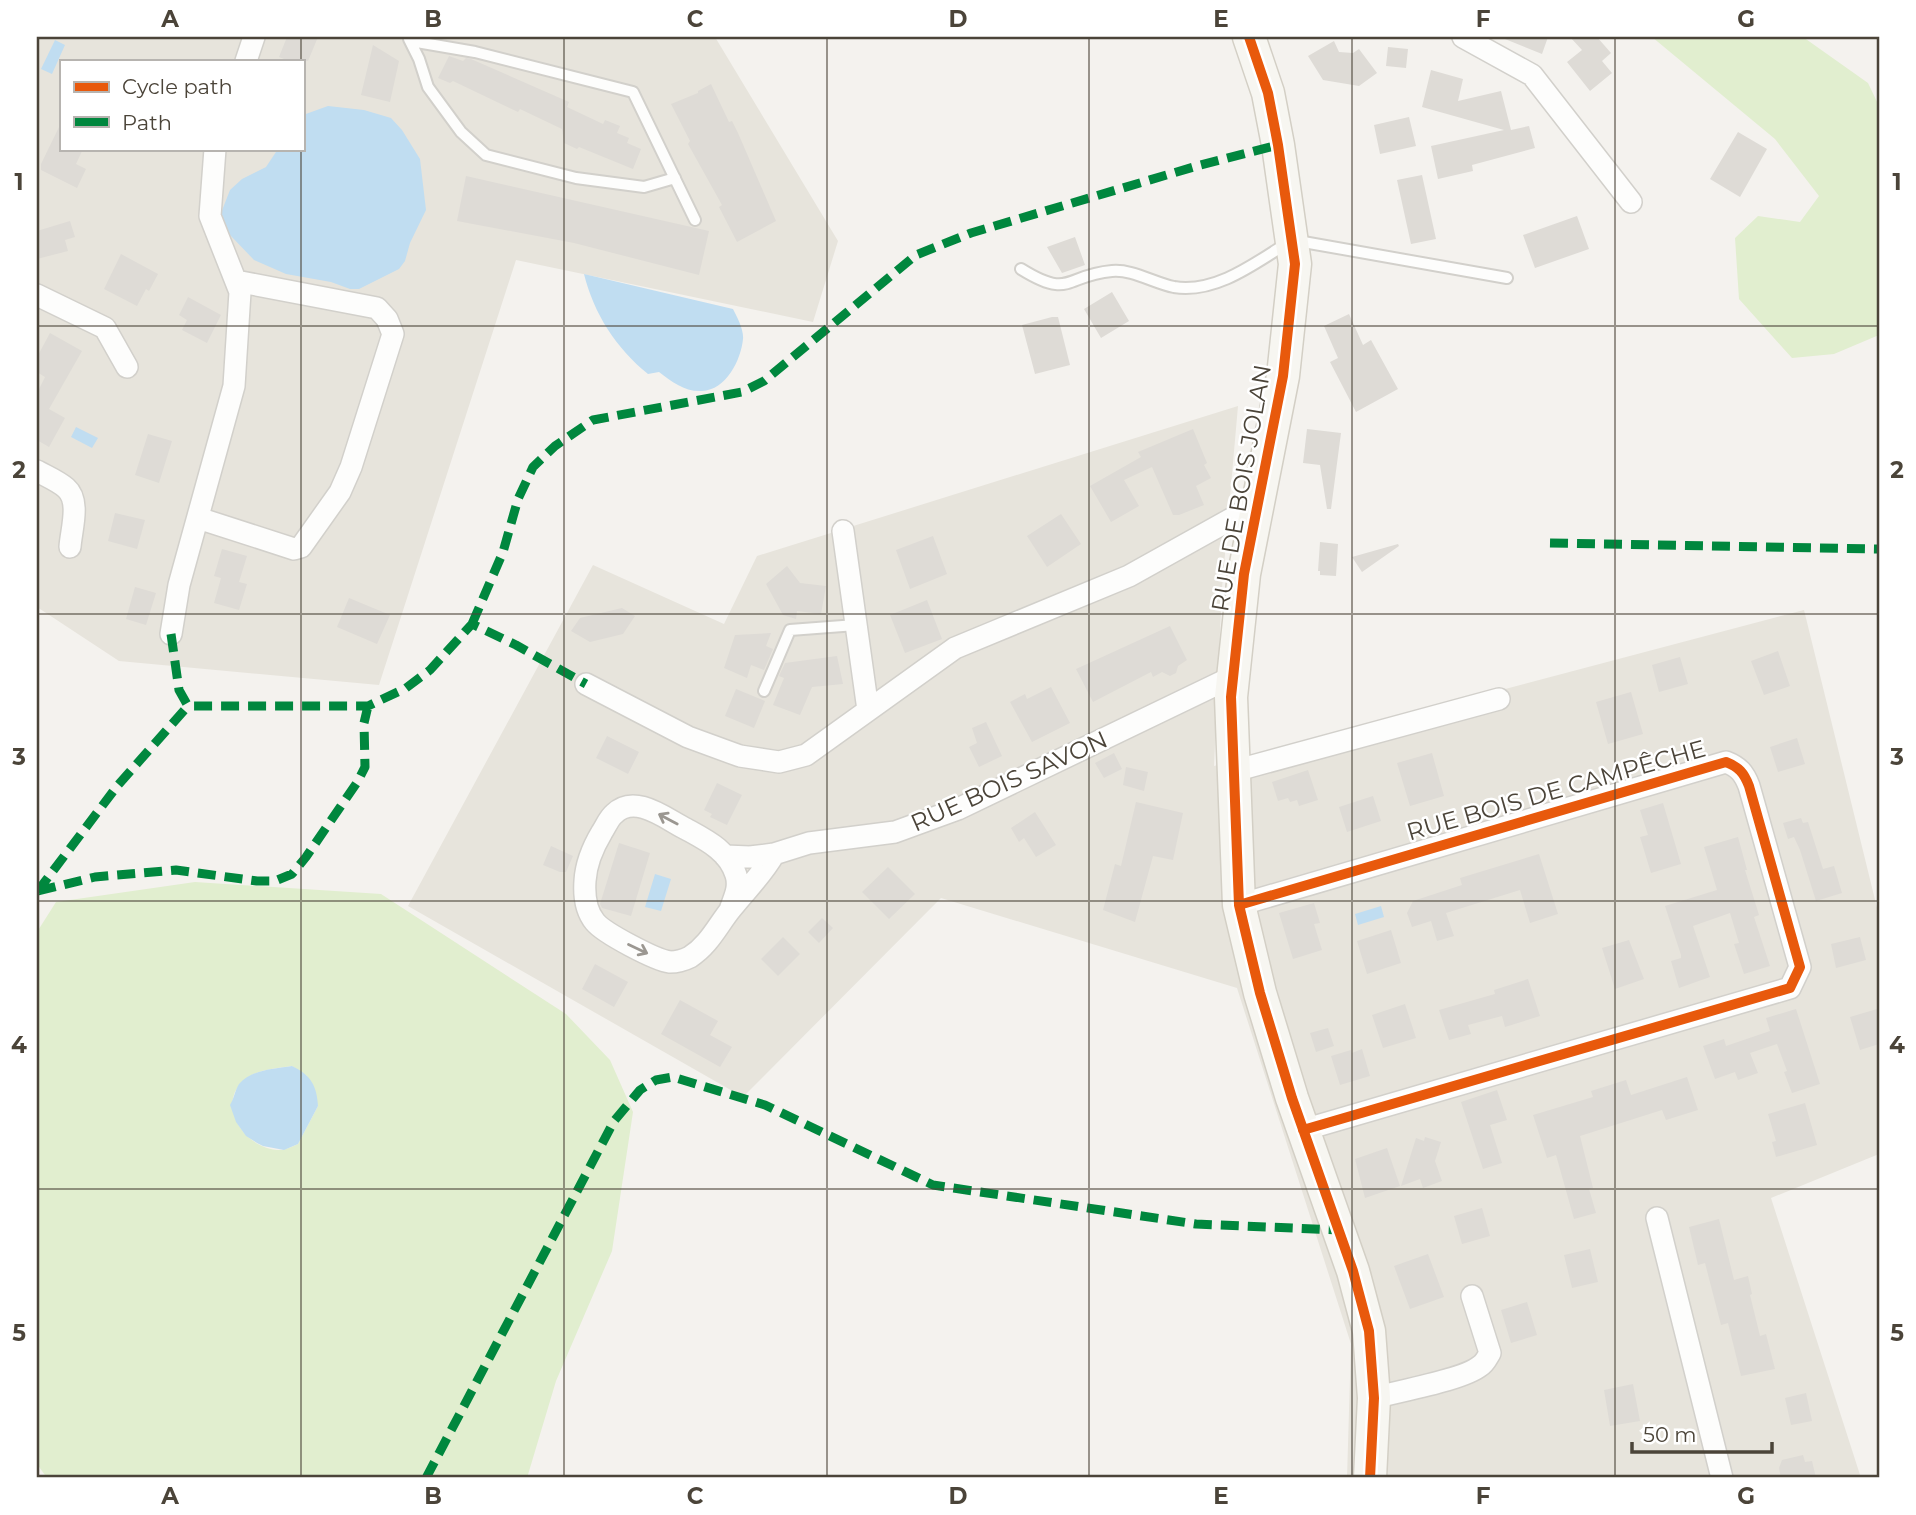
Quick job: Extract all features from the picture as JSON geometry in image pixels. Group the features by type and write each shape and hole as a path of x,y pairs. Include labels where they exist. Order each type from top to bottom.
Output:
{"street":[{"path":"246,60 254,37"},
{"name":"RUE DE BOIS JOLAN","path":"1249,37 1268,93 1284,176 1295,264 1283,376 1244,574 1231,697 1239,905 1260,993 1303,1130 1353,1271 1369,1331 1374,1398 1370,1478"},
{"path":"1463,37 1532,75 1631,202"},
{"path":"171,634 179,584 234,386 240,292 210,216 215,150"},
{"path":"198,519 294,549 301,547 340,492 351,467 393,334 387,319 377,308 236,281"},
{"path":"37,295 105,328 127,367"},
{"path":"37,471 67,489 72,496 74,515 70,547"},
{"path":"586,684 688,737 740,756 779,762 806,755 956,648 1129,576 1258,504"},
{"path":"843,531 868,710"},
{"name":"RUE BOIS SAVON","path":"725,856 774,854 809,843 895,832 958,809 1234,676"},
{"path":"1234,771 1499,699"},
{"name":"RUE BOIS DE CAMPÊCHE","path":"1239,905 1726,762 1745,774 1749,786 1800,967 1790,988 1303,1130"},
{"path":"730,911 737,890 735,871 714,844 647,808 632,806 613,814 594,846 586,870 584,891 587,908 595,923 622,941 666,962 677,962 690,957 712,937 774,854"},
{"path":"1657,1218 1722,1478"},
{"path":"1374,1398 1455,1377 1478,1368 1486,1361 1490,1353 1472,1296"}],"lane":[{"path":"409,39 428,87 461,132 486,155 576,178 644,187 675,178"},
{"path":"409,39 475,52 633,92 695,220"},
{"path":"1021,269 1042,282 1053,285 1064,285 1115,270 1176,287 1201,286 1238,274 1292,240 1507,278"},
{"path":"764,691 790,630 856,625"}],"shaded area":[{"path":"37,37 715,37 838,241 813,322 516,260 379,685 119,661 37,607"},
{"path":"1238,406 1222,588 1214,766 1804,610 1879,916 1879,1154 1771,1198 1861,1478 1347,1478 1351,1344 1237,988 941,898 743,1097 408,906 593,565 724,624 757,556"}],"green space":[{"path":"1652,37 1803,37 1868,83 1879,106 1879,335 1834,354 1792,358 1739,299 1735,238 1758,216 1800,222 1819,196 1775,139"},
{"path":"195,882 381,894 566,1014 610,1060 633,1112 612,1251 556,1381 527,1478 47,1478 37,1464 37,932 56,902","holes":["292,1066 307,1076 318,1106 298,1144 282,1150 268,1148 255,1143 245,1134 233,1110 233,1098 239,1086 250,1076 276,1068"]}],"water":[{"path":"55,40 65,45 52,74 41,69"},
{"path":"328,106 364,110 391,118 420,159 426,210 410,243 405,261 399,269 359,289 286,274 254,260 230,235 221,213 230,190 242,179 266,167 277,150 304,150 304,115"},
{"path":"584,274 733,309 743,339 731,372 718,385 702,391 684,388 659,372 648,374 626,353 608,329 594,303"},
{"path":"76,427 98,438 92,448 71,437"},
{"path":"655,874 671,879 661,911 645,907"},
{"path":"1381,906 1384,917 1358,925 1355,914"},
{"path":"292,1066 312,1082 318,1106 298,1144 284,1150 263,1146 246,1136 236,1122 230,1105 239,1084 250,1075"}],"building":[{"path":"287,37 318,37 308,61 279,57"},
{"path":"1500,37 1548,37 1542,54"},
{"path":"1570,37 1597,37 1611,53 1602,61 1612,73 1590,91 1567,62 1582,50"},
{"path":"1334,41 1339,52 1353,53 1359,49 1377,73 1359,86 1323,80 1308,56"},
{"path":"373,45 399,61 390,102 361,95"},
{"path":"1388,47 1408,49 1406,68 1386,66"},
{"path":"449,56 463,61 466,58 471,59 569,102 567,107 603,124 605,120 620,126 617,133 629,138 627,143 641,149 633,169 564,143 562,129 520,109 518,112 453,81 450,83 438,78"},
{"path":"1431,70 1463,79 1458,101 1501,91 1511,130 1529,126 1535,148 1472,165 1473,171 1438,179 1431,146 1504,130 1422,107"},
{"path":"711,84 729,122 732,121 738,133 776,221 737,242 719,207 722,205 688,144 690,141 671,104 698,93"},
{"path":"1409,117 1416,146 1380,154 1374,125"},
{"path":"60,125 60,150 83,150 76,164 86,169 77,188 41,170 41,164"},
{"path":"1738,132 1767,149 1740,197 1710,179"},
{"path":"1422,175 1436,239 1411,244 1397,180"},
{"path":"466,176 709,231 699,275 574,243 457,221"},
{"path":"1577,216 1589,249 1535,268 1523,235"},
{"path":"70,221 75,237 65,240 68,251 37,259 37,231"},
{"path":"1075,237 1085,265 1062,273 1047,247"},
{"path":"121,254 158,274 137,306 104,289"},
{"path":"1112,292 1129,321 1101,338 1084,309"},
{"path":"188,297 221,315 207,343 182,330 187,320 179,315"},
{"path":"1349,314 1363,345 1371,340 1398,389 1356,412 1330,362 1338,358 1324,326"},
{"path":"1058,317 1070,365 1035,374 1022,325"},
{"path":"50,333 82,351 49,409 65,418 49,447 37,440 37,393 45,377 37,372 37,357"},
{"path":"1193,429 1211,478 1196,486 1204,505 1173,515 1152,467 1124,480 1139,506 1111,522 1090,486 1141,457 1138,452"},
{"path":"1307,429 1341,433 1331,509 1327,509 1320,465 1303,463"},
{"path":"148,434 172,441 159,483 135,475"},
{"path":"115,513 145,520 137,549 108,541"},
{"path":"1061,514 1081,544 1047,567 1027,536"},
{"path":"933,536 947,574 910,589 896,550"},
{"path":"1320,542 1338,544 1336,576 1320,575 1318,571"},
{"path":"1398,544 1399,546 1362,572 1352,557"},
{"path":"222,549 247,556 239,582 247,584 239,610 214,603 221,578 214,576"},
{"path":"787,566 800,583 826,586 821,614 797,611 796,619 783,615 766,584"},
{"path":"135,587 156,593 146,625 126,619"},
{"path":"349,598 390,615 377,644 337,627"},
{"path":"927,600 942,639 905,653 890,615"},
{"path":"622,608 635,616 623,634 590,642 571,631 580,618"},
{"path":"1170,626 1187,660 1178,666 1176,673 1170,676 1162,672 1153,677 1151,672 1093,702 1076,669"},
{"path":"771,633 766,646 773,649 764,670 751,665 747,678 724,668 735,635"},
{"path":"1778,651 1790,686 1764,695 1751,661"},
{"path":"837,656 843,684 812,687 800,715 773,705 784,678 779,676 785,663"},
{"path":"1680,657 1688,684 1659,692 1652,665"},
{"path":"1051,687 1070,723 1032,742 1010,702 1025,694 1027,699"},
{"path":"736,689 765,701 754,728 725,716"},
{"path":"1631,692 1643,734 1608,744 1596,702"},
{"path":"986,722 1002,756 979,767 969,747 977,743 972,728"},
{"path":"607,736 639,752 628,774 596,758"},
{"path":"1797,738 1805,764 1778,772 1770,747"},
{"path":"1114,753 1122,769 1104,778 1095,763"},
{"path":"1432,753 1444,796 1410,806 1397,763"},
{"path":"1126,767 1148,772 1144,791 1123,785"},
{"path":"1308,770 1318,800 1299,806 1297,800 1290,802 1288,798 1278,801 1272,782"},
{"path":"717,783 742,795 727,825 710,817 712,814 704,810"},
{"path":"1373,796 1381,821 1347,832 1339,807"},
{"path":"1136,802 1183,813 1173,860 1153,856 1135,922 1103,910 1115,864 1121,866"},
{"path":"1663,803 1681,864 1651,873 1640,837 1648,835 1640,810"},
{"path":"1035,812 1056,845 1036,857 1024,838 1019,842 1011,828"},
{"path":"1801,818 1803,823 1808,822 1823,869 1834,866 1842,893 1816,901 1800,850 1794,837 1788,839 1783,823"},
{"path":"1738,837 1759,915 1754,917 1770,966 1744,974 1734,944 1739,943 1730,913 1693,926 1710,977 1679,988 1671,961 1681,958 1681,955 1665,906 1717,890 1704,847"},
{"path":"619,843 650,853 631,916 602,908 600,904"},
{"path":"551,846 573,856 566,872 543,865"},
{"path":"1539,854 1558,914 1530,923 1520,890 1446,913 1454,936 1437,941 1431,921 1412,927 1407,913 1413,901 1462,885 1460,878"},
{"path":"888,867 915,894 889,919 862,892"},
{"path":"1314,903 1320,923 1314,924 1322,950 1293,959 1279,913"},
{"path":"822,918 833,928 819,943 808,932"},
{"path":"1391,930 1401,963 1367,974 1357,941"},
{"path":"783,937 800,954 778,976 761,959"},
{"path":"1860,937 1866,960 1836,968 1831,944"},
{"path":"1629,940 1644,979 1615,989 1602,948"},
{"path":"595,964 628,982 614,1007 582,989"},
{"path":"1528,979 1540,1016 1505,1027 1502,1016 1468,1025 1471,1034 1449,1040 1439,1010 1495,994 1494,990"},
{"path":"680,1000 718,1021 710,1035 732,1047 720,1067 661,1034"},
{"path":"1405,1004 1416,1038 1383,1048 1372,1015"},
{"path":"1796,1009 1820,1084 1792,1093 1777,1044 1750,1053 1758,1073 1738,1080 1735,1072 1715,1079 1703,1046 1724,1039 1726,1046 1770,1031 1766,1018"},
{"path":"1877,1009 1879,1044 1860,1050 1850,1017"},
{"path":"1328,1028 1334,1046 1316,1052 1310,1033"},
{"path":"1362,1049 1370,1076 1340,1085 1331,1056"},
{"path":"1687,1077 1698,1110 1666,1120 1662,1110 1580,1136 1593,1188 1589,1189 1596,1213 1574,1219 1556,1155 1547,1158 1533,1115 1593,1097 1591,1091 1626,1080 1631,1095"},
{"path":"1497,1090 1507,1120 1490,1125 1502,1163 1483,1169 1461,1102"},
{"path":"1805,1103 1817,1145 1776,1157 1772,1142 1776,1141 1768,1114"},
{"path":"1425,1137 1441,1142 1435,1161 1442,1181 1423,1188 1420,1179 1401,1186 1416,1138 1424,1141"},
{"path":"1387,1148 1400,1186 1365,1198 1355,1159"},
{"path":"1482,1208 1490,1236 1462,1244 1454,1216"},
{"path":"1719,1219 1734,1280 1748,1276 1760,1336 1766,1334 1775,1369 1741,1376 1728,1323 1721,1325 1705,1263 1698,1265 1689,1227"},
{"path":"1590,1249 1598,1282 1572,1288 1564,1255"},
{"path":"1428,1254 1444,1297 1410,1309 1394,1266"},
{"path":"1527,1302 1537,1335 1511,1343 1501,1310"},
{"path":"1633,1384 1640,1421 1610,1426 1604,1390"},
{"path":"1806,1393 1812,1421 1791,1425 1785,1398"},
{"path":"1803,1455 1805,1462 1812,1461 1816,1478 1781,1478 1779,1468 1782,1460"}],"marked path":[{"path":"472,624 503,552 518,499 533,467 555,446 593,420 742,392 764,381 916,255 971,233 1197,166 1278,145"},
{"path":"1550,543 1879,549"},
{"path":"171,634 179,690 188,706 368,706 406,688 430,670 472,624 586,684"},
{"path":"37,892 118,785 188,706"},
{"path":"38,891 95,877 176,870 257,881 275,881 292,874 358,781 365,767 364,723 368,706"},
{"path":"426,1478 614,1121 640,1090 656,1080 673,1077 765,1105 933,1185 1196,1224 1339,1230"}],"cycle path":[{"path":"1249,37 1268,93 1295,264 1283,376 1244,574 1231,697 1239,905 1260,993 1292,1098 1353,1271 1369,1331 1374,1398 1370,1478"},
{"path":"1239,905 1726,762 1740,771 1749,786 1800,967 1790,988 1303,1130"}]}
